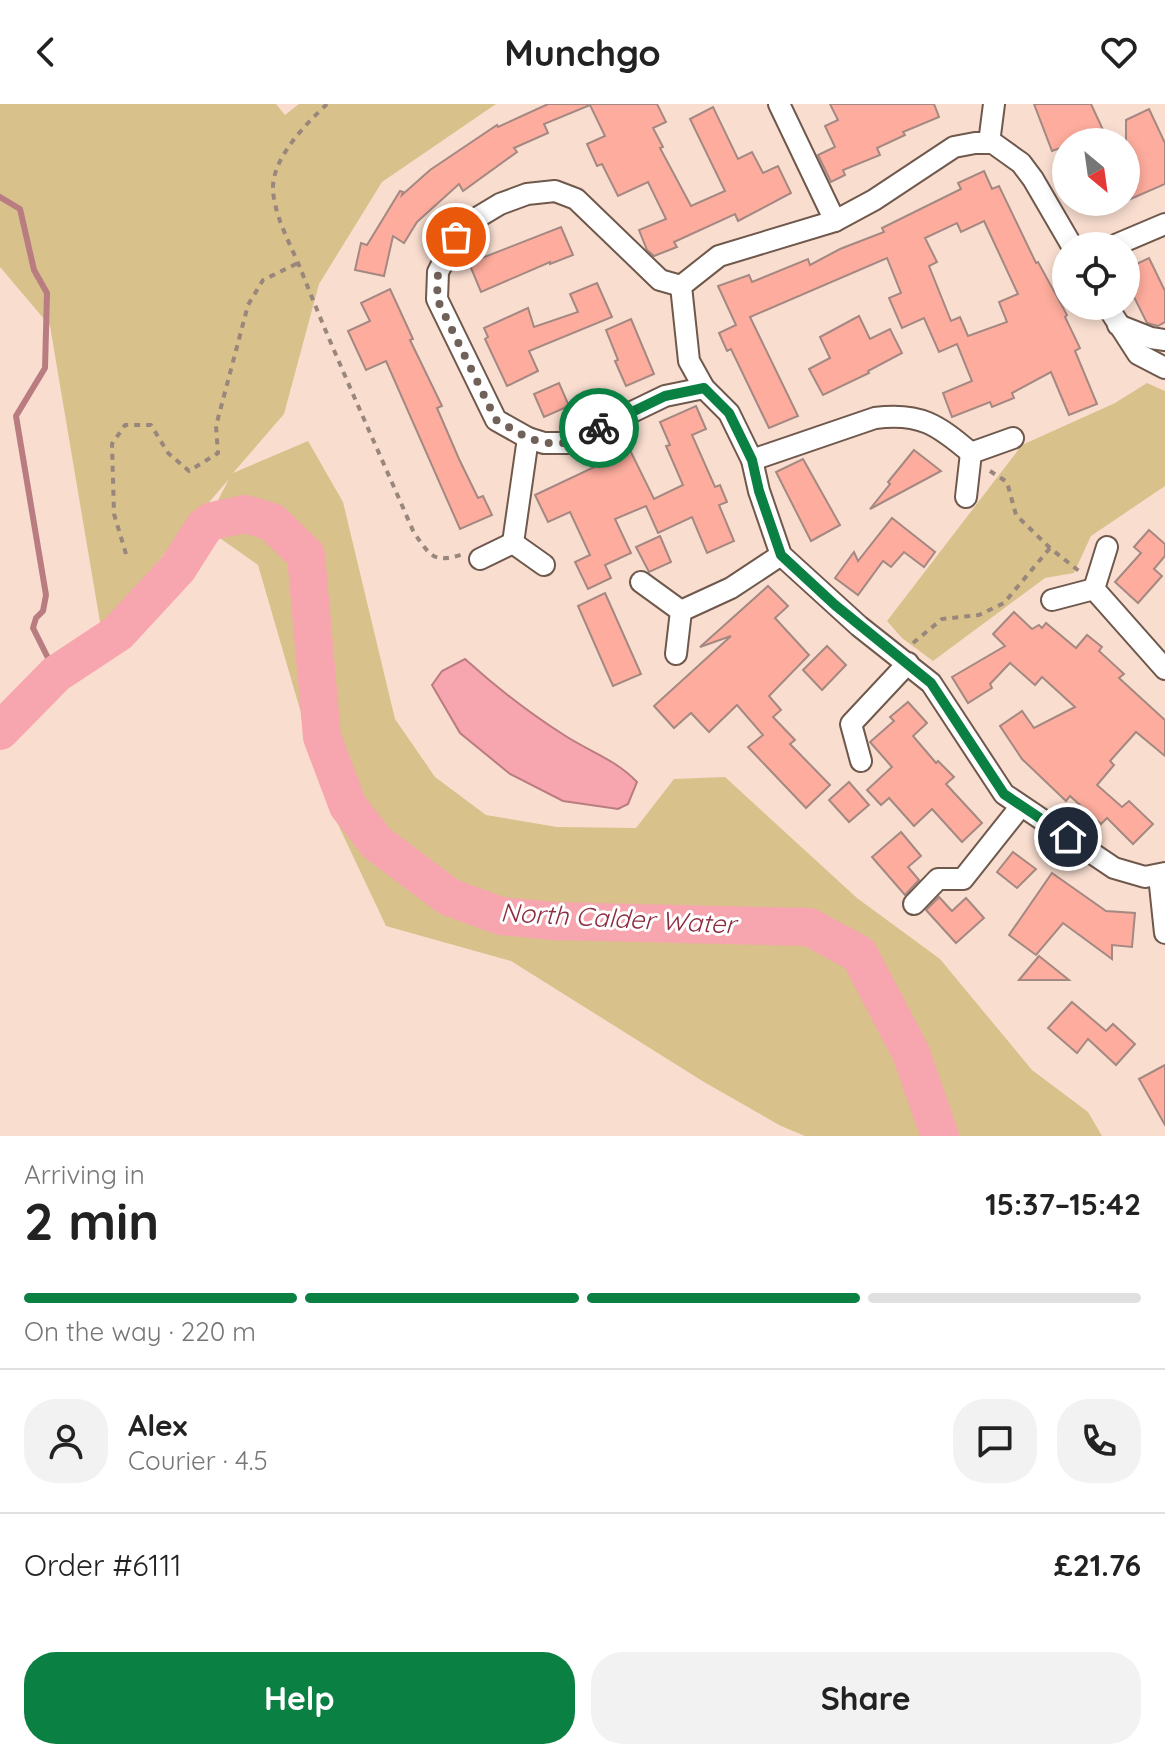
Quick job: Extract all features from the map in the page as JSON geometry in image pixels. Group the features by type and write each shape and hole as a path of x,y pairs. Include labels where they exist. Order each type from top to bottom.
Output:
{"street":[{"path":"779,104 835,221"},
{"path":"989,143 994,104"},
{"path":"681,286 719,256 835,221 874,200 954,147 989,143 1021,163 1063,232"},
{"path":"681,286 660,280 576,199 555,191 527,194 500,204 480,216 456,237 438,272 437,299 496,420 528,438 544,443 568,443 665,396 704,388"},
{"path":"1140,235 1165,224"},
{"path":"681,286 689,361 704,388 729,413 752,460 781,555 847,616 931,683 1004,794 1114,868 1145,877 1162,874 1165,933"},
{"path":"1115,320 1138,354 1165,368"},
{"path":"1118,325 1165,340"},
{"path":"752,460 875,418 893,415 916,417 949,434 971,453"},
{"path":"513,543 528,438"},
{"path":"971,453 1013,438"},
{"path":"966,497 971,453"},
{"path":"480,559 513,543"},
{"path":"513,543 544,565"},
{"path":"1094,589 1107,547"},
{"path":"681,611 731,588 781,555"},
{"path":"641,582 681,611"},
{"path":"1052,600 1094,589"},
{"path":"1094,589 1165,669"},
{"path":"676,654 681,611"},
{"path":"861,761 851,724 904,660"},
{"path":"914,904 938,879 963,879 1021,806"}],"path":[{"path":"327,104 305,124 283,155 273,187 277,209 414,533 431,556 442,560 476,549 480,559"},
{"path":"126,554 114,514 112,444 125,425 151,425 168,453 189,471 218,453 216,426 248,305 263,280 298,263"},
{"path":"971,453 1007,482 1016,515 1050,548 1084,574 1094,589"},
{"path":"904,660 922,634 942,619 979,615 1004,603 1050,548"}],"shaded area":[{"path":"0,104 276,104 285,115 299,104 496,104 382,182 319,284 284,414 233,473 308,441 343,502 395,719 435,777 486,815 557,827 636,828 674,779 725,777 857,898 940,959 1032,1070 1088,1112 1102,1136 805,1136 781,1126 704,1082 511,961 386,926 326,799 258,565 204,527 229,479 101,628 50,326 0,267"},
{"path":"1147,383 1165,391 1165,486 1091,536 1074,573 1045,578 933,661 902,638 887,621 1022,445 1115,403"},
{"path":"465,659 538,718 629,774 637,782 628,804 618,809 563,801 510,774 460,733 432,685 442,671"}],"building":[{"path":"548,104 657,104 666,122 653,128 663,147 660,148 691,206 725,191 690,119 713,107 738,159 752,152 763,173 778,166 791,193 738,221 735,214 674,242 677,247 654,256 647,250 639,230 666,219 648,182 618,196 602,164 597,166 587,144 605,136 590,105 544,124 548,133 514,148 517,152 463,191 459,184 417,222 404,243 393,236 384,276 355,270 361,243 367,245 400,191 402,195 430,170 497,125"},
{"path":"830,104 934,104 939,117 903,132 905,135 877,148 880,155 843,170 845,175 831,182 818,155 835,147 825,126 838,120"},
{"path":"1034,104 1091,104 1102,128 1052,128 1052,151"},
{"path":"1149,109 1165,143 1165,184 1140,195 1140,128 1126,128 1126,120"},
{"path":"984,171 992,189 999,186 1036,263 1052,288 1052,320 1066,320 1080,348 1075,351 1097,404 1069,415 1051,372 1012,393 1014,398 992,407 990,402 952,417 943,393 972,381 957,344 939,352 924,318 902,328 889,298 901,293 887,258 750,317 798,416 769,428 731,349 727,351 719,333 736,325 718,286 749,275 752,282 808,259 810,265 884,232 882,228 961,189 958,183","holes":["984,221 1018,294 999,302 1007,322 968,336 960,317 951,321 929,266 937,262 925,238 957,223 961,232"]},
{"path":"561,227 573,255 481,292 469,263"},
{"path":"1149,258 1165,291 1165,322 1158,326 1147,323 1140,309 1140,262"},
{"path":"597,283 612,317 529,351 538,371 507,386 485,339 488,337 484,328 528,308 534,327 578,312 570,294"},
{"path":"390,289 413,339 410,340 442,406 437,408 459,459 478,498 483,496 492,515 460,529 386,361 366,370 348,331 370,321 361,303"},
{"path":"859,316 870,339 890,329 902,353 823,395 809,369 830,358 820,337"},
{"path":"631,319 654,374 626,386 606,330"},
{"path":"559,383 569,406 544,417 534,394"},
{"path":"696,406 706,429 692,435 715,487 720,485 727,502 719,505 734,541 707,553 692,517 658,533 646,506 615,519 631,553 605,565 611,578 588,589 575,562 590,555 570,512 548,522 535,495 630,450 654,499 683,485 666,446 670,445 660,422"},
{"path":"914,450 941,471 870,509 890,484 888,482"},
{"path":"803,459 840,525 811,541 776,472"},
{"path":"892,518 935,552 924,567 904,552 891,567 883,561 858,595 835,578 854,552 858,561"},
{"path":"1149,530 1165,544 1165,556 1154,569 1162,576 1138,603 1115,582 1141,553 1134,547"},
{"path":"660,536 671,562 649,572 636,547"},
{"path":"768,586 788,606 775,618 809,655 769,696 781,710 773,717 795,740 790,744 830,785 806,808 748,747 763,735 737,705 709,732 691,713 674,728 654,706 731,636 700,647"},
{"path":"605,593 641,674 613,686 578,606"},
{"path":"1014,612 1032,629 1039,625 1042,628 1046,623 1076,648 1087,635 1102,647 1099,651 1124,674 1119,678 1165,720 1165,756 1136,732 1110,761 1114,765 1097,785 1122,807 1129,801 1153,824 1133,844 1107,818 1101,824 1070,796 1066,801 1022,759 1000,726 1022,711 1034,728 1075,707 1042,677 1035,685 1010,663 990,684 992,688 968,703 952,677 1005,646 993,634"},
{"path":"827,646 846,665 822,690 803,670"},
{"path":"908,702 927,723 913,736 936,763 938,761 954,777 946,784 982,823 962,842 932,809 914,826 889,798 881,805 867,790 892,767 870,742 894,721 890,717"},
{"path":"849,782 869,805 849,822 829,800"},
{"path":"901,832 921,856 908,867 919,880 905,895 872,857"},
{"path":"1013,852 1036,869 1017,888 997,872"},
{"path":"1052,873 1106,911 1135,913 1132,947 1112,945 1112,959 1063,923 1036,955 1009,935"},
{"path":"939,897 952,911 966,898 984,918 956,943 926,910"},
{"path":"1039,956 1069,980 1019,980"},
{"path":"1072,1002 1106,1031 1113,1024 1135,1044 1116,1065 1088,1039 1077,1053 1048,1028"},
{"path":"1165,1065 1165,1125 1139,1079"}],"waterway":[{"path":"0,197 20,209 34,270 47,293 45,368 16,416 46,595 43,611 36,618 33,628 56,674"},
{"name":"North Calder Water","path":"0,731 56,674 118,633 178,568 204,527 212,521 245,514 272,522 306,555 322,737 348,806 377,843 449,897 501,916 553,921 809,927 859,954 911,1053 940,1136"}],"way so far":[{"path":"456,237 438,272 437,299 496,420 528,438 544,443 568,443 599,428"}],"route":[{"path":"599,428 665,396 704,388 729,413 752,460 781,555 859,626 931,683 1004,794 1068,837"}]}
